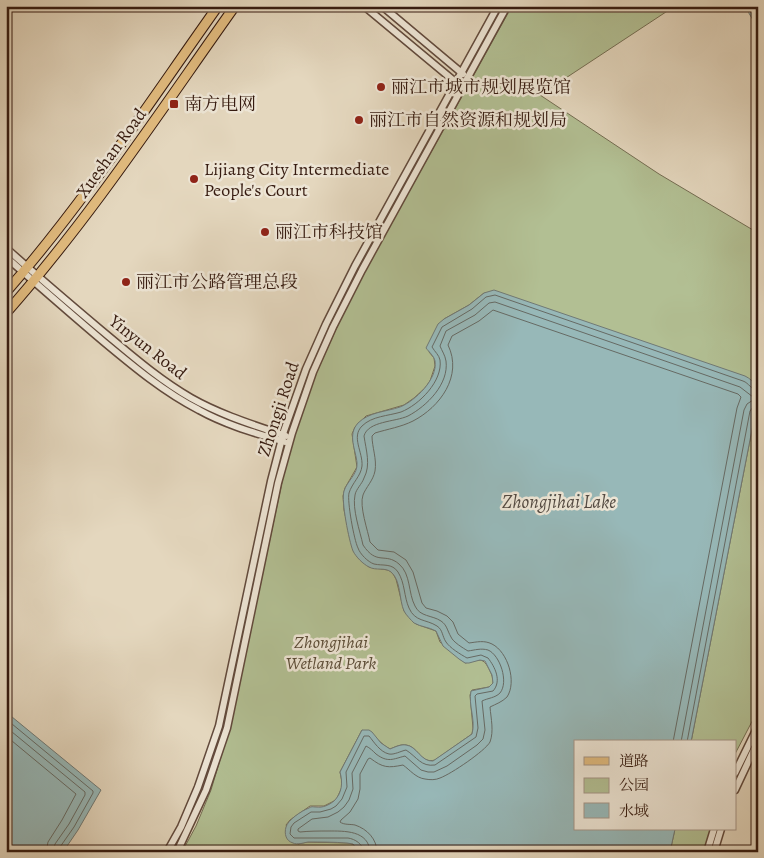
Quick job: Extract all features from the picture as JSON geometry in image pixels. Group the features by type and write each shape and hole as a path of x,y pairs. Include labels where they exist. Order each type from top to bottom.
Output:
{"main road":[{"name":"Xueshan Road","path":"6,292 52,237 218,6"},
{"name":"Xueshan Road","path":"6,313 63,246 118,172 235,6"}],"street":[{"path":"364,6 463,88"},
{"path":"382,6 468,78"},
{"name":"Zhongji Road","path":"168,852 198,787 219,726 266,499 282,438 306,369 338,298 498,6"},
{"name":"Zhongji Road","path":"177,852 206,790 227,728 274,501 300,409 313,372 346,302 507,6"},
{"name":"Yinyun Road","path":"6,248 25,269 144,375 175,397 223,422 245,430 292,441"},
{"name":"Yinyun Road","path":"6,257 25,269"},
{"path":"736,771 758,726"},
{"path":"736,788 758,741"},
{"path":"708,852 714,830"},
{"path":"714,852 721,830"}],"green space":[{"name":"Zhongjihai Wetland Park","path":"512,6 675,6 540,95 659,174 758,233 758,390 755,384 484,293 469,305 444,319 429,352 434,358 435,366 430,381 425,388 404,405 366,416 355,427 352,434 357,467 345,488 343,496 344,510 353,550 369,567 392,572 396,579 404,611 416,624 436,631 440,642 465,663 480,660 488,666 493,683 489,687 472,690 470,695 472,734 435,760 430,761 423,758 410,746 400,745 390,749 362,730 340,772 342,787 336,800 324,806 310,806 286,825 298,844 307,842 347,843 353,844 359,852 182,852 196,826 211,790 231,723 285,468 297,425 315,376 350,298"},
{"path":"758,399 758,710 736,752 736,740 691,740"},
{"path":"675,830 711,830 704,852 670,852"}],"water":[{"path":"747,6 758,6 758,36 753,20 747,10"},
{"name":"Zhongjihai Lake","path":"494,290 745,376 757,388 758,399 691,740 574,740 574,830 675,830 670,852 359,852 353,844 308,842 296,844 289,841 286,837 286,827 295,816 311,807 328,805 337,798 341,788 340,772 362,730 372,732 381,743 390,749 402,745 410,746 425,759 433,761 472,734 471,691 489,687 493,683 492,675 485,661 465,663 443,646 436,631 414,623 410,619 402,606 397,580 391,572 369,567 356,556 351,546 344,512 343,496 345,487 357,467 353,432 358,423 372,414 400,407 418,395 429,382 435,368 433,356 426,348 438,324 469,305 484,293"},
{"path":"6,712 101,790 63,852 6,852"}],"place":[{"name":"丽江市城市规划展览馆","path":"381,87"},
{"name":"南方电网","path":"174,104"},
{"name":"丽江市自然资源和规划局","path":"359,120"},
{"name":"Lijiang City Intermediate People's Court","path":"194,179"},
{"name":"丽江市科技馆","path":"265,232"},
{"name":"丽江市公路管理总段","path":"126,282"}]}
